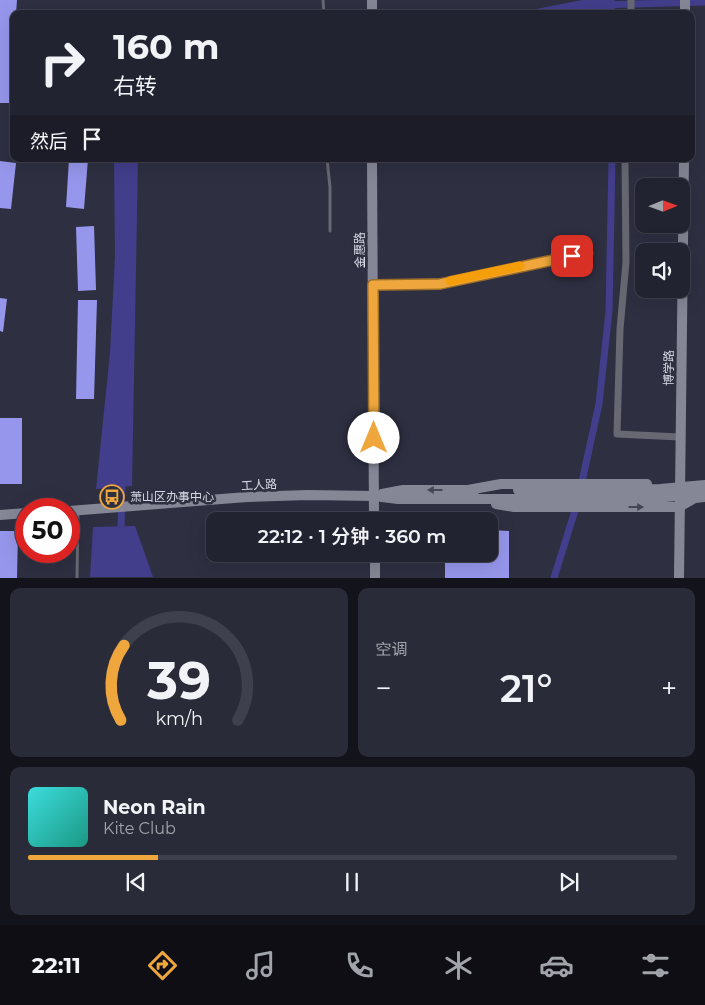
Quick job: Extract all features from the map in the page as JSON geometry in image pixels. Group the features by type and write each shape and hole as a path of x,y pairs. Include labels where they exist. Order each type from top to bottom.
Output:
{"main road":[{"name":"金惠路","path":"372,162 374,512"},
{"name":"博学路","path":"679,578 684,162"},
{"path":"468,495 502,484 705,484"},
{"path":"518,495 660,489 705,484"},
{"name":"工人路","path":"80,511 145,507 247,497 374,496 398,499 468,495 518,495"},
{"path":"468,495 514,507 679,507 705,495"},
{"path":"518,495 665,497 705,495"},
{"path":"0,515 15,514"},
{"path":"375,562 375,578"}],"street":[{"path":"625,162 626,262 620,329 617,434 680,437"},
{"path":"373,285 440,284 590,253"}],"lane":[{"path":"327,162 330,187 330,230"},
{"path":"75,563 76,578"}],"shaded area":[{"path":"582,0 609,0 609,10 531,10"},
{"path":"114,162 138,162 132,486 96,489 110,353 115,256"},
{"path":"135,526 153,577 90,577 93,527"}],"building":[{"path":"0,0 17,0 16,10 10,10 10,103 0,103"},
{"path":"0,161 16,163 11,209 0,208"},
{"path":"69,162 88,162 84,209 66,207"},
{"path":"94,226 96,290 78,291 76,227"},
{"path":"0,298 7,299 3,332 0,331"},
{"path":"78,300 97,300 94,399 76,399"},
{"path":"0,418 22,418 22,484 0,484"},
{"path":"498,530 509,531 509,578 445,578 445,562 498,562"},
{"path":"0,531 15,531 17,578 0,578"}],"waterway":[{"path":"611,0 612,10"},
{"path":"600,5 705,2"},
{"path":"581,486 599,404 609,311 612,162"},
{"path":"121,533 122,479"},
{"path":"554,578 577,504"}],"slow traffic":[{"path":"450,281 520,266"}],"place":[{"name":"萧山区办事中心","path":"112,497"}],"route":[{"path":"374,438 373,285 440,284 572,256"}]}
